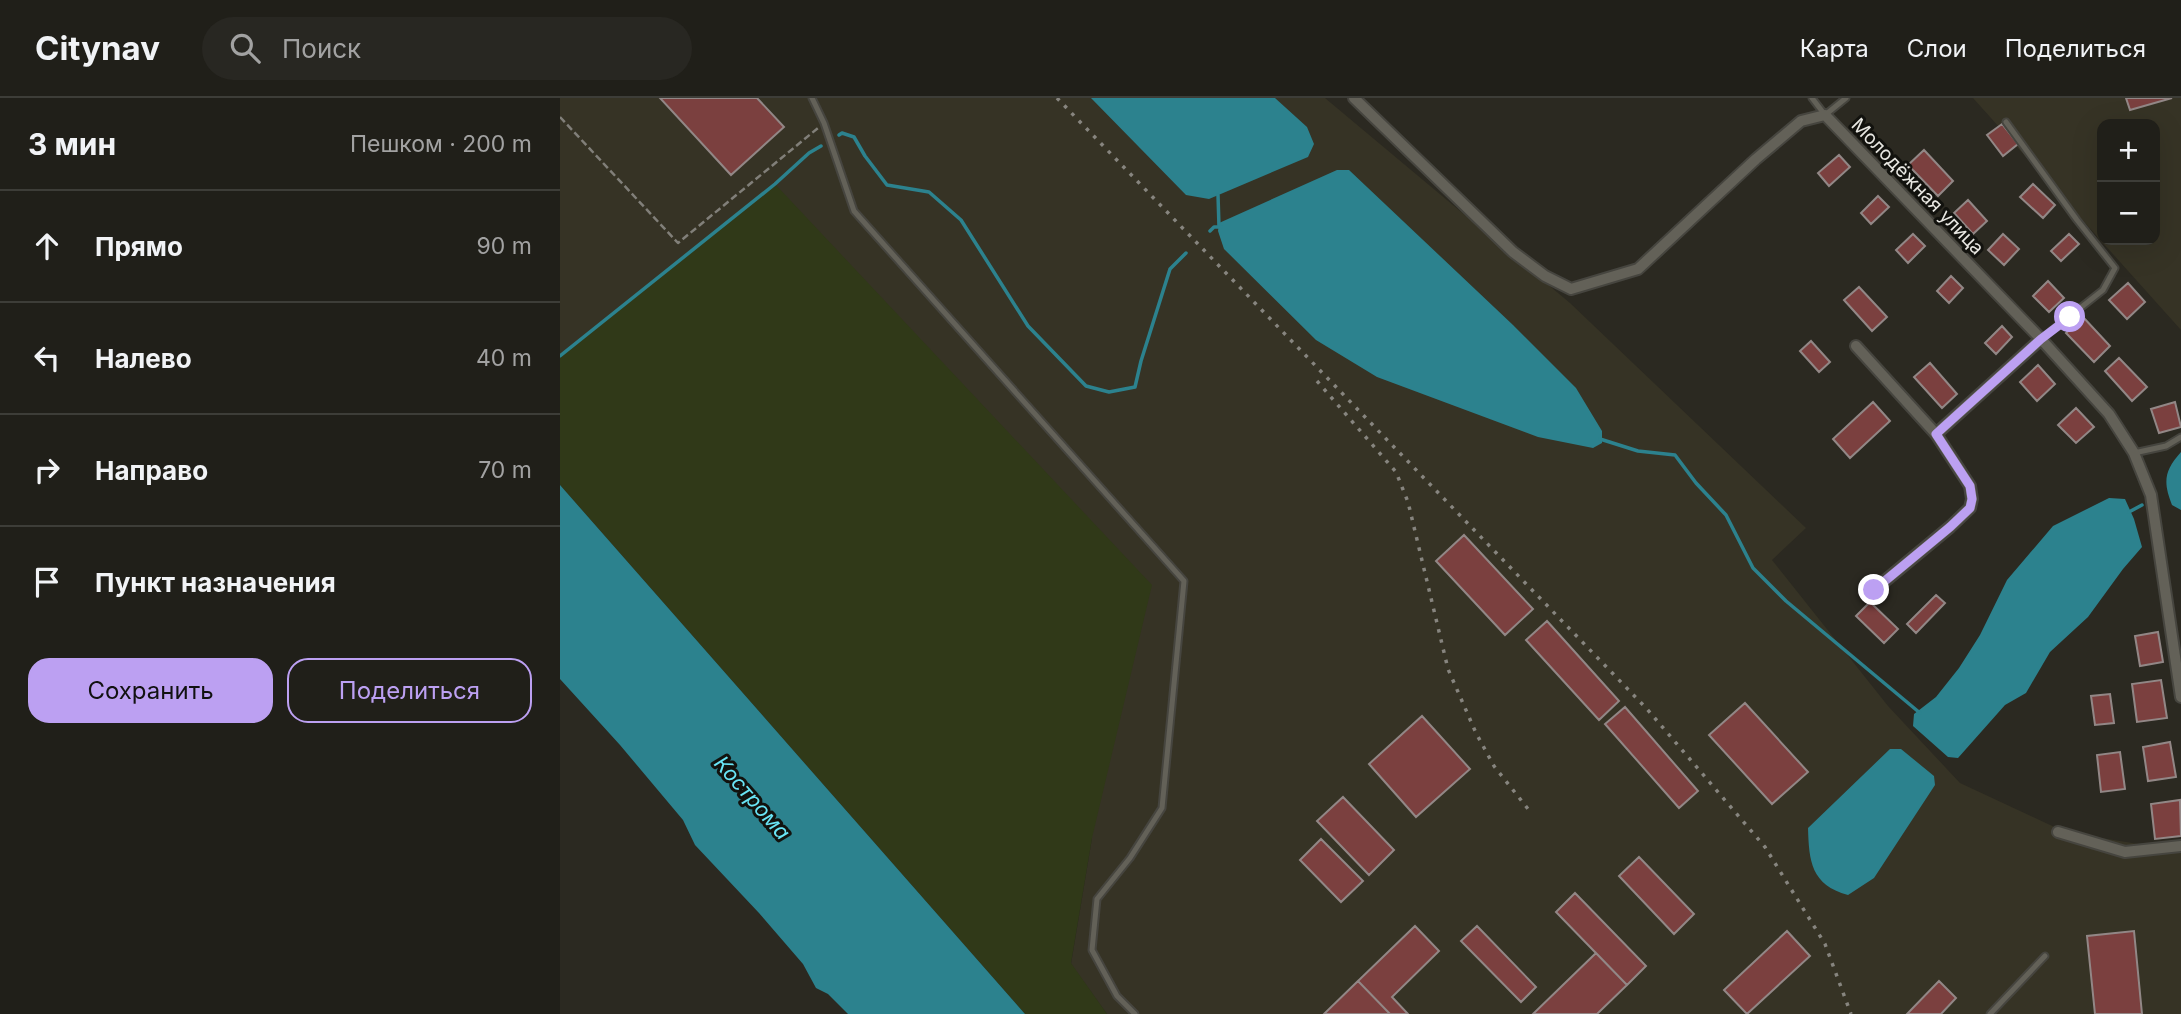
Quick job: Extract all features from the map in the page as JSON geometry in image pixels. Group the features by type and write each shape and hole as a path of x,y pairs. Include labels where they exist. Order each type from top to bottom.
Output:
{"street":[{"name":"Молодёжная улица","path":"1354,98 1513,252 1545,276 1571,289 1638,269 1756,159 1801,121 1825,115 2041,339 2109,414 2134,453 2151,495 2176,620 2181,697"},
{"path":"1936,434 2041,339"},
{"path":"1856,346 1936,434 1970,486 1972,499 1970,508 1950,527 1874,590"},
{"path":"2058,832 2125,852 2181,846"}],"lane":[{"path":"812,98 824,124 854,211 1184,581 1162,808 1130,858 1097,900 1092,950 1116,996 1135,1014"},
{"path":"1812,98 1825,115 1846,98"},
{"path":"2006,122 2115,268 2103,290 2041,339"},
{"path":"2134,453 2165,446 2181,437"},
{"path":"1990,1014 2045,956"}],"path":[{"path":"560,117 678,243 824,124"}],"shaded area":[{"path":"560,98 1325,98 1570,303 1806,528 1772,560 1888,706 1960,783 2065,832 2181,851 2181,1014 1107,1014 1071,964 1092,838 775,185 560,356"},
{"path":"1973,98 2181,98 2181,330 2105,245 2160,245 2160,119 2097,119 2097,236"}],"green space":[{"path":"775,184 1152,585 1092,838 1071,963 1107,1014 1025,1014 560,485 560,356"}],"water":[{"path":"1091,98 1275,98 1307,127 1314,144 1308,157 1209,199 1186,195"},
{"path":"1337,170 1349,170 1576,388 1602,431 1602,443 1593,448 1538,437 1377,377 1316,340 1224,249 1218,231 1219,223"},
{"path":"2181,452 2181,510 2172,505 2166,483 2168,471"},
{"name":"Кострома","path":"560,485 1025,1014 848,1014 828,994 816,988 803,964 695,845 683,820 560,679"},
{"path":"2109,498 2125,499 2142,547 2088,617 2050,652 2026,693 2005,705 1958,758 1948,757 1913,726 1914,714 1936,697 1959,668 1980,635 2007,580 2053,526"},
{"path":"1890,749 1901,749 1934,776 1935,785 1874,878 1848,895 1836,891 1826,885 1814,870 1809,851 1808,828"}],"building":[{"path":"660,98 757,98 784,127 731,175"},
{"path":"2126,98 2172,98 2130,110"},
{"path":"2002,124 2018,144 2003,156 1987,135"},
{"path":"1924,150 1953,181 1938,196 1908,165"},
{"path":"1839,155 1850,167 1829,186 1818,173"},
{"path":"2033,184 2055,205 2043,218 2020,197"},
{"path":"1878,196 1889,207 1871,224 1861,213"},
{"path":"1968,200 1987,221 1973,234 1954,213"},
{"path":"1913,234 1925,246 1908,263 1896,250"},
{"path":"2003,234 2019,249 2004,265 1988,250"},
{"path":"2069,234 2079,244 2061,261 2051,251"},
{"path":"1951,276 1963,288 1949,303 1937,291"},
{"path":"2048,281 2064,298 2049,312 2033,296"},
{"path":"2128,283 2145,302 2127,319 2109,300"},
{"path":"1859,287 1887,317 1872,331 1844,300"},
{"path":"2083,317 2110,346 2094,362 2066,333"},
{"path":"2002,326 2012,337 1996,354 1985,343"},
{"path":"1811,341 1830,362 1819,372 1800,351"},
{"path":"2119,358 2147,387 2132,401 2105,371"},
{"path":"1930,363 1957,394 1942,408 1914,377"},
{"path":"2038,365 2055,384 2037,401 2020,382"},
{"path":"1873,402 1890,421 1850,458 1833,439"},
{"path":"2175,402 2181,427 2159,433 2151,409"},
{"path":"2076,408 2094,427 2076,443 2058,425"},
{"path":"1464,535 1533,609 1505,635 1436,561"},
{"path":"1936,595 1945,603 1916,633 1907,624"},
{"path":"1870,602 1898,629 1884,643 1856,616"},
{"path":"1547,621 1619,701 1599,720 1526,640"},
{"path":"2158,632 2163,662 2140,666 2135,636"},
{"path":"2161,680 2167,718 2137,722 2132,684"},
{"path":"2110,694 2114,723 2095,725 2091,696"},
{"path":"1745,703 1808,772 1772,804 1709,735"},
{"path":"1625,707 1698,791 1679,808 1605,724"},
{"path":"1422,716 1470,769 1416,817 1369,764"},
{"path":"2170,742 2176,777 2148,781 2143,747"},
{"path":"2120,752 2125,789 2101,792 2097,755"},
{"path":"1343,797 1394,850 1369,875 1317,821"},
{"path":"2180,800 2181,836 2155,839 2151,804"},
{"path":"1321,839 1363,881 1341,902 1300,860"},
{"path":"1639,857 1694,914 1674,934 1619,876"},
{"path":"1575,893 1646,966 1627,985 1556,912"},
{"path":"1415,926 1439,951 1392,997 1408,1014 1390,1014 1358,981"},
{"path":"1477,926 1536,987 1521,1002 1461,941"},
{"path":"1787,931 1810,956 1747,1014 1724,990"},
{"path":"2134,931 2142,1014 2095,1014 2087,936"},
{"path":"1596,953 1627,985 1597,1014 1533,1014"},
{"path":"1358,981 1390,1014 1324,1014"},
{"path":"1939,981 1956,998 1941,1014 1907,1014"}],"waterway":[{"path":"839,135 842,133 854,137 887,185 929,192 961,220 1028,326 1086,386 1109,392 1135,387 1170,269 1186,253"},
{"path":"560,356 821,146"},
{"path":"1218,195 1219,227"},
{"path":"1210,231 1214,227 1221,227"},
{"path":"1600,439 1638,451 1675,455 1696,483 1726,515 1753,568 1786,601 1920,713"},
{"path":"2129,512 2142,505"}],"railway":[{"path":"1057,98 1647,709 1765,847 1825,944 1851,1014"},
{"path":"1317,381 1396,472 1408,502 1448,669 1476,733 1494,766 1532,814"}],"route":[{"path":"1874,590 1970,508 1970,486 1936,434 2041,339 2070,317"}]}
